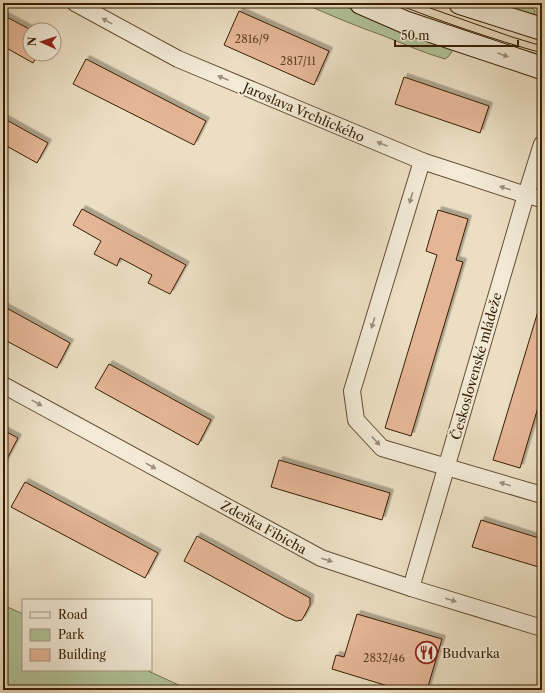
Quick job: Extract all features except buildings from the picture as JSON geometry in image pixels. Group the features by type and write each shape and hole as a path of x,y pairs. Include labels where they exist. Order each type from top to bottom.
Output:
{"street":[{"name":"Jaroslava Vrchlického","path":"75,3 178,60 422,161 542,199"},
{"path":"361,3 408,23 542,68"},
{"path":"460,3 542,29"},
{"name":"Československé mládeže","path":"411,588 542,144"},
{"path":"422,161 352,392 356,420 382,448 542,495"},
{"name":"Zdeňka Fibicha","path":"3,385 321,558 411,588 542,628"}],"green space":[{"path":"303,3 336,3 454,48 445,59"},
{"path":"484,3 523,3 530,5 535,11 534,20"},
{"path":"3,605 22,614 22,671 148,671 183,687 182,690 3,690"}],"tram line":[{"path":"394,3 467,30 542,53"},
{"path":"416,3 542,46"}],"place":[{"name":"Budvarka","path":"427,653"}]}
